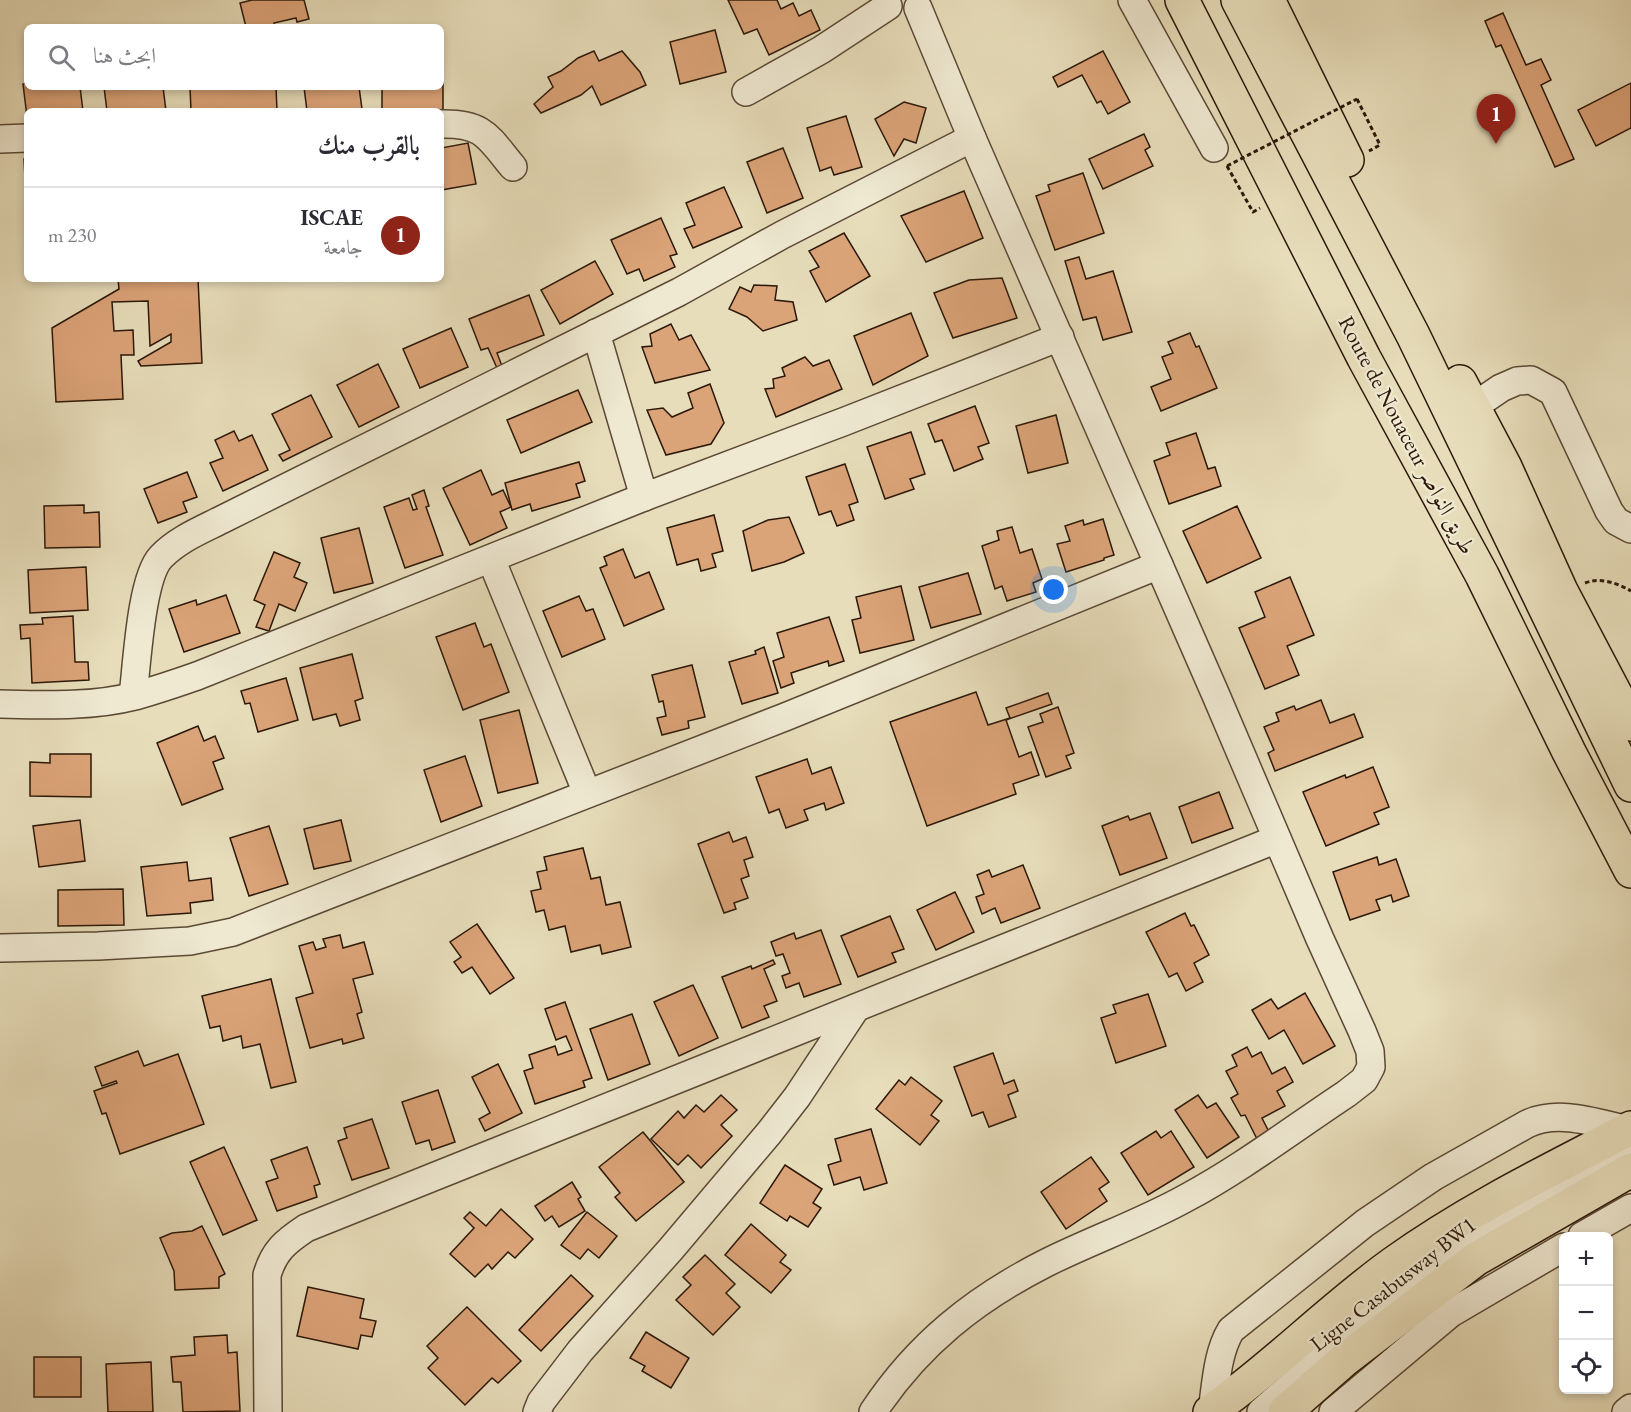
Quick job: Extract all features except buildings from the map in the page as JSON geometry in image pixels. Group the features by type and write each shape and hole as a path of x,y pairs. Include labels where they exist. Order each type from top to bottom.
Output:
{"main road":[{"name":"Route de Nouaceur طريق النواصر","path":"1182,0 1364,358 1482,575 1631,872"},
{"name":"Route de Nouaceur طريق النواصر","path":"1238,0 1413,335 1631,785"},
{"path":"1268,0 1400,267 1505,467 1561,591 1631,723"},
{"path":"1218,1412 1393,1263 1467,1215 1630,1137"},
{"path":"1285,1412 1343,1361 1476,1259 1631,1170"}],"street":[{"path":"1132,0 1221,157"},
{"path":"746,92 821,50 881,3 924,4 972,138 1370,1051 1371,1067 1364,1080 1189,1197 1047,1263 996,1290 945,1328 915,1357 873,1412"},
{"path":"444,124 470,125 485,132 513,167"},
{"path":"0,139 24,138"},
{"path":"133,696 145,600 152,570 161,556 221,520 679,292 782,235 972,138"},
{"path":"596,333 644,497"},
{"path":"0,704 85,704 133,696 208,671 644,497 1060,337"},
{"path":"1473,407 1496,391 1517,381 1531,380 1553,392 1609,511 1616,521 1631,529"},
{"path":"491,559 587,794"},
{"path":"0,948 190,941 213,938 241,929 796,713 1159,565"},
{"path":"268,1412 267,1275 271,1260 278,1250 306,1228 1277,839"},
{"path":"537,1412 541,1402 580,1350 671,1249 770,1133 797,1097 856,1008"},
{"path":"1218,1412 1221,1355 1232,1330 1365,1223 1433,1177 1527,1124 1544,1117 1565,1118 1630,1137"},
{"name":"Ligne Casabusway BW1","path":"1261,1412 1367,1320 1476,1235 1630,1137"},
{"path":"1589,1232 1631,1208"},
{"path":"1333,1412 1451,1313 1559,1249"},
{"path":"1626,1412 1631,1408"}],"path":[{"path":"1253,212 1221,157 1357,99 1380,145"},
{"path":"1561,591 1592,580 1618,583 1631,591"}],"place":[{"name":"ISCAE","path":"1496,144"}]}
